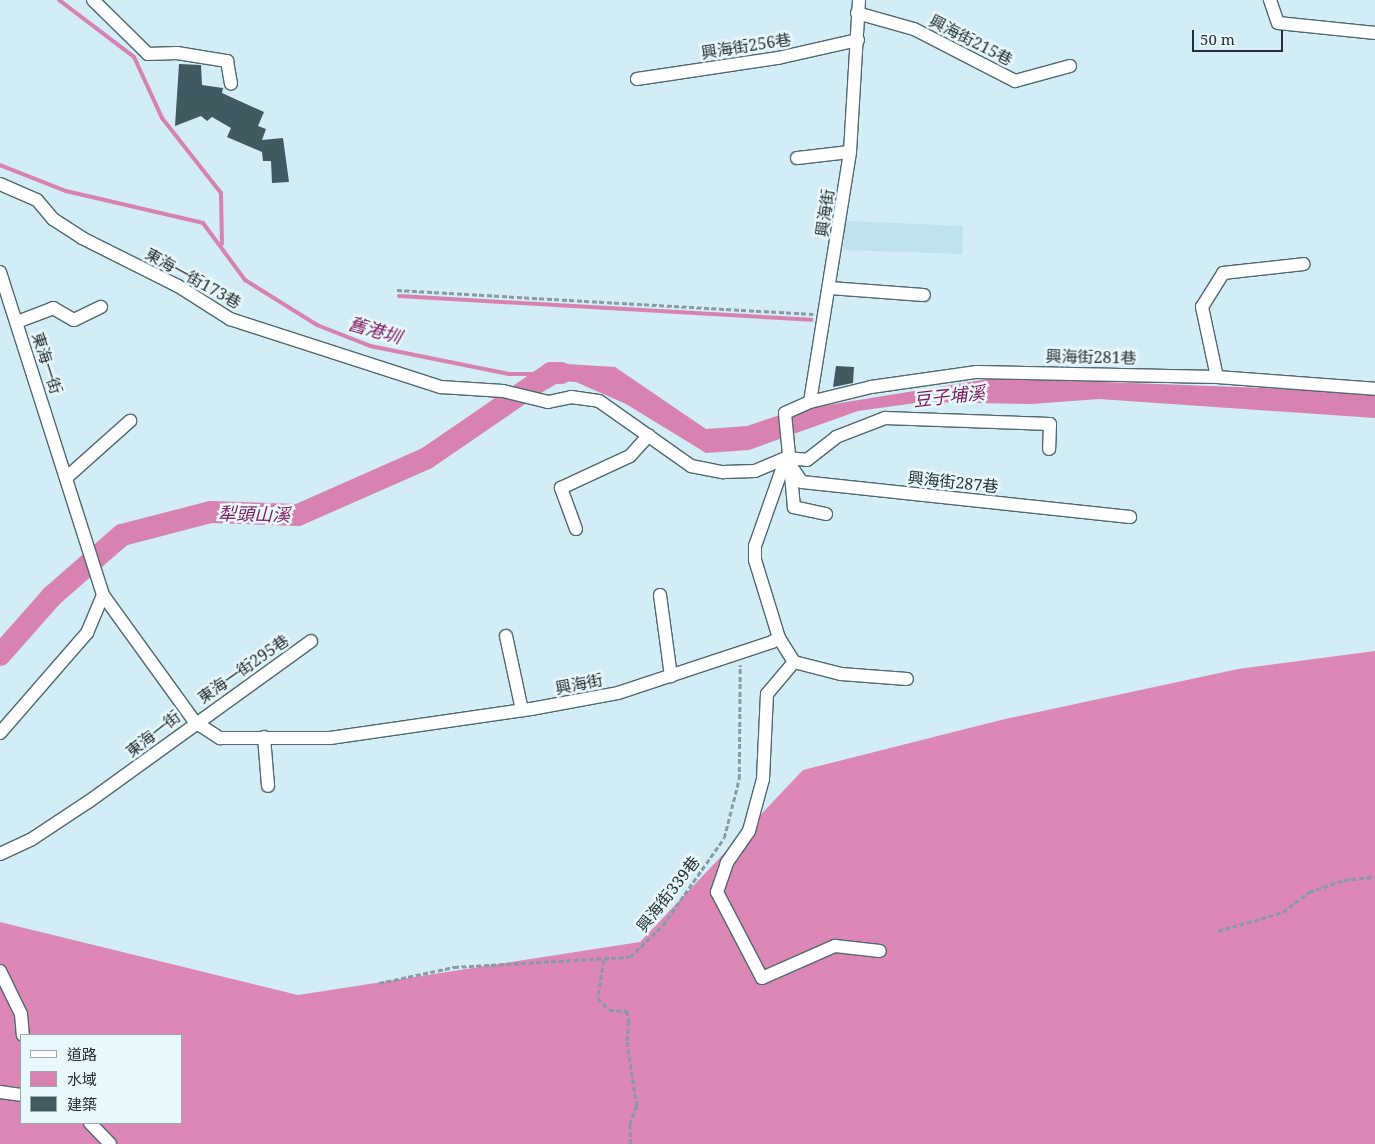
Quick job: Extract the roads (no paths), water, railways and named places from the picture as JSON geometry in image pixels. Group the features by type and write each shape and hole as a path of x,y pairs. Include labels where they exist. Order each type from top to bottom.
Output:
{"street":[{"path":"93,0 148,54 177,53 227,62 231,84"},
{"path":"1270,0 1278,23 1375,33"},
{"name":"興海街","path":"810,402 850,152 858,40 858,6"},
{"name":"興海街215巷","path":"858,6 914,29 1016,81 1070,66"},
{"name":"興海街256巷","path":"637,79 778,58 858,40"},
{"path":"797,158 850,152"},
{"name":"東海一街173巷","path":"0,184 37,200 53,219 82,238 178,286 230,319 441,387 503,391 548,402 571,397 599,401 649,435"},
{"path":"1217,377 1202,307 1223,273 1304,264"},
{"name":"東海一街","path":"0,272 103,595 195,722 88,802 32,839 0,854"},
{"path":"829,288 924,295"},
{"path":"16,322 53,308 74,320 101,307"},
{"name":"興海街281巷","path":"810,402 871,387 977,372 1217,377 1375,389"},
{"path":"810,402 785,412 786,458 794,507 826,514"},
{"path":"576,529 561,488 630,456 649,435 691,466 723,472 755,471 786,458 814,457 836,437 885,418 1050,424 1049,449"},
{"path":"66,478 130,421"},
{"path":"786,458 755,546 755,560 779,638 794,662 841,674 907,679"},
{"name":"興海街287巷","path":"786,458 802,482 1130,517"},
{"path":"0,733 87,633 103,595"},
{"path":"660,595 671,676"},
{"path":"506,636 522,710"},
{"name":"興海街","path":"195,722 220,738 330,738 522,710 618,693 779,638"},
{"name":"東海一街295巷","path":"195,722 311,641"},
{"path":"794,662 767,694 763,779 749,831 727,863 717,892 762,978 835,946 880,951"},
{"path":"264,737 268,786"},
{"path":"0,971 21,1014 22,1034"},
{"path":"0,1092 20,1095"},
{"path":"91,1124 110,1144"}],"water":[{"name":"豆子埔溪","path":"550,363 615,367 706,429 747,426 791,411 994,378 1375,392 1375,418 1099,399 1031,404 923,402 858,411 749,450 706,453 626,404 576,382 561,381 548,389 530,383 528,375"}],"waterway":[{"name":"舊港圳","path":"59,0 134,57 162,118 221,193 222,244"},
{"name":"舊港圳","path":"0,165 66,191 203,223 245,280 317,325 370,346 509,374 535,374"},
{"path":"399,296 811,320"},
{"name":"犁頭山溪","path":"0,655 52,596 122,535 211,512 298,515 427,458 551,373 561,373"}]}
